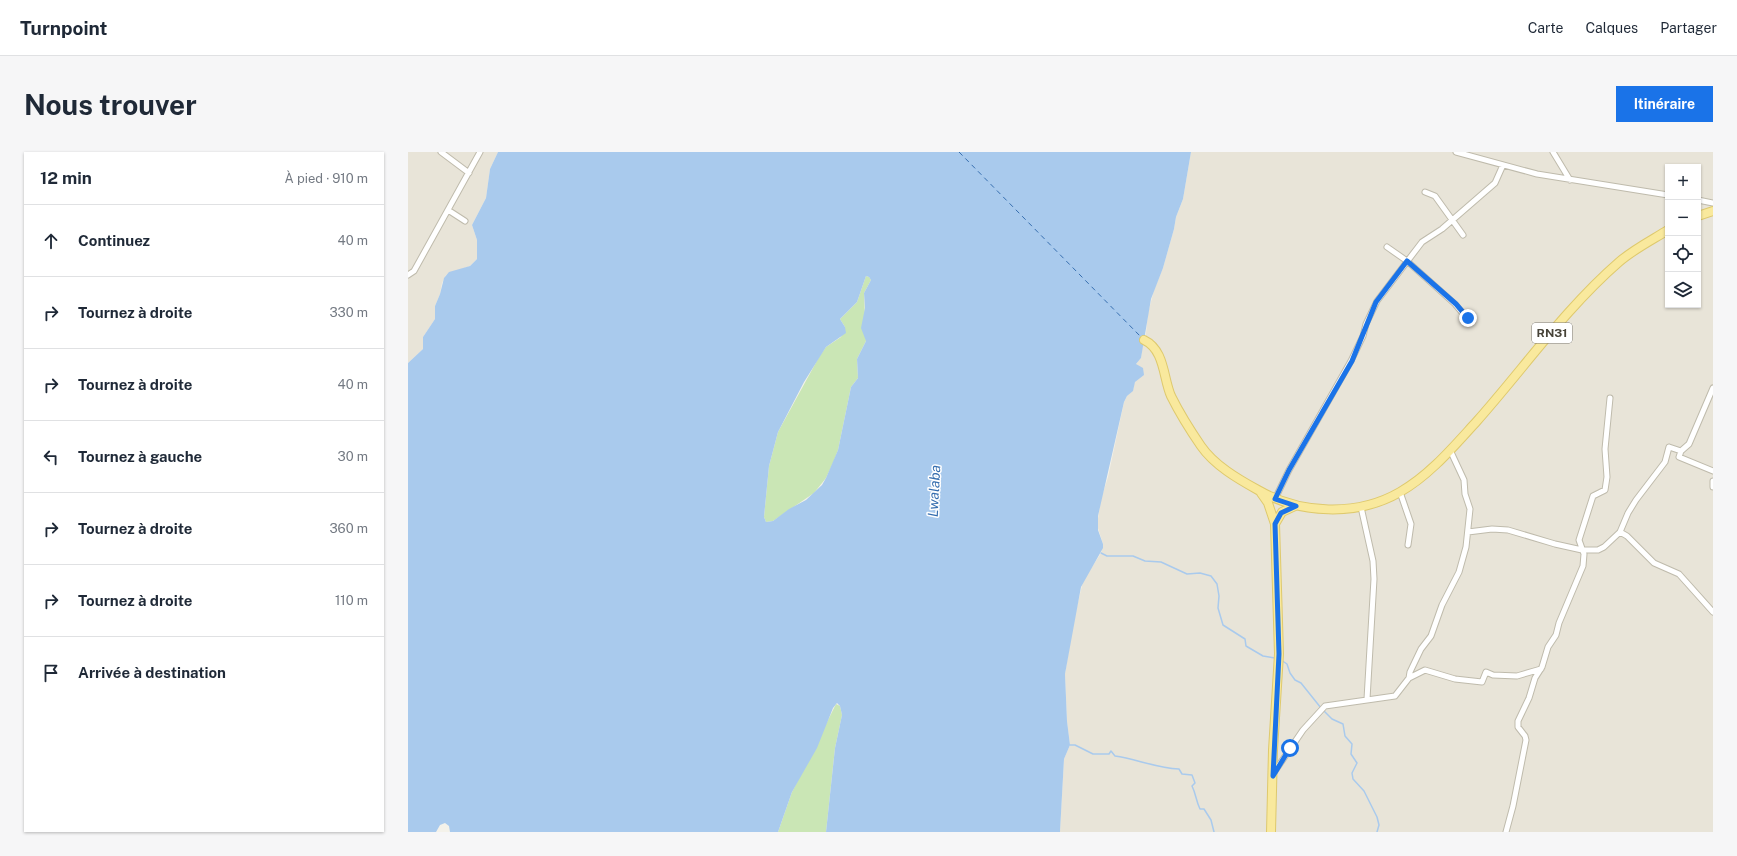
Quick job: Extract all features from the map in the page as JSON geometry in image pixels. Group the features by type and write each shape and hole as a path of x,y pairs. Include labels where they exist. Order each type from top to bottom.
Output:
{"main road":[{"path":"1701,215 1713,211"},
{"name":"RN31","path":"1296,506 1335,510 1361,507 1376,503 1400,492 1434,466 1450,450 1588,293 1620,261 1665,232"},
{"path":"1144,340 1151,346 1163,363 1170,393 1178,410 1202,448 1216,462 1259,490 1275,499 1296,506"},
{"path":"1259,490 1268,503 1275,524 1278,658 1271,832"},
{"path":"1275,524 1281,513 1296,506"}],"street":[{"path":"441,152 469,173"},
{"path":"408,275 414,271 480,152"},
{"path":"1456,152 1537,174 1665,195"},
{"path":"1553,152 1570,180"},
{"path":"1275,499 1289,470 1352,361 1376,302 1423,241 1452,220 1495,183 1503,165"},
{"path":"1425,192 1435,196 1463,235"},
{"path":"1701,201 1713,203"},
{"path":"448,210 465,221"},
{"path":"1387,247 1407,261 1456,304 1470,322"},
{"path":"1713,388 1689,444 1681,450 1679,457 1713,471"},
{"path":"1506,832 1511,819 1526,740 1525,736 1518,727 1518,721 1529,698 1535,678 1541,669 1548,647 1556,636 1559,624 1582,566 1584,554 1579,540 1593,496 1605,490 1607,477 1605,449 1610,398"},
{"path":"1468,532 1492,529 1508,530 1582,550 1596,551 1603,548 1620,532 1628,513 1636,500 1665,462 1668,448 1671,447 1681,450"},
{"path":"1409,678 1410,672 1422,649 1431,636 1442,605 1459,572 1468,532 1470,509 1465,494 1464,480 1450,450"},
{"path":"1713,481 1713,487"},
{"path":"1400,492 1411,524 1408,545"},
{"path":"1361,507 1374,561 1367,699"},
{"path":"1620,532 1627,536 1654,564 1678,574 1713,612"},
{"path":"1273,776 1303,730 1325,706 1395,696 1409,678 1425,670 1455,679 1482,682 1486,672 1493,675 1517,676 1541,669"}],"shaded area":[{"path":"408,152 498,152 490,169 486,198 472,225 477,240 477,259 470,266 446,275 435,306 435,319 423,337 423,349 408,363"},
{"path":"1191,152 1713,152 1713,832 1060,832 1064,759 1070,745 1067,721 1065,674 1073,624 1083,581 1101,553 1103,544 1097,525 1101,499 1108,477 1124,402 1133,390 1137,379 1136,364 1141,358 1148,313 1154,290 1163,268 1176,217 1183,199"}],"green space":[{"path":"866,276 871,280 864,293 866,341 857,359 858,378 851,387 838,450 833,463 826,478 814,493 773,521 766,522 764,517 769,466 778,432 819,357 826,347 841,337 845,327 840,319 857,302"},
{"path":"836,704 840,706 842,715 835,748 826,832 778,832 792,792"}],"water":[{"name":"Lwalaba","path":"498,152 1191,152 1183,199 1176,217 1163,268 1151,299 1141,358 1136,364 1143,368 1144,375 1135,382 1133,391 1127,396 1124,402 1098,516 1098,530 1103,548 1081,587 1065,674 1067,721 1070,745 1064,759 1060,832 826,832 835,748 842,715 840,706 837,703 833,708 817,748 792,792 778,832 450,832 449,826 445,823 440,825 436,832 408,832 408,363 423,349 423,337 435,319 435,306 444,278 449,272 470,266 477,259 477,240 472,225 486,198 490,169","holes":["866,276 871,280 864,293 865,308 861,328 866,341 857,359 858,378 851,387 838,450 822,485 806,500 789,509 773,521 766,522 764,517 769,466 778,432 804,382 826,347 846,333 845,327 840,319 857,302"]}],"waterway":[{"path":"1101,553 1107,556 1133,556 1145,561 1161,562 1187,574 1200,573 1211,576 1217,584 1219,596 1218,608 1223,625 1245,639 1246,646 1263,656 1275,658"},
{"path":"1281,660 1287,664 1290,673 1295,680 1301,683 1321,708"},
{"path":"1324,711 1332,719 1343,724 1345,736 1352,744 1351,754 1357,763 1352,773 1353,779 1364,791 1377,817 1379,825 1377,832"},
{"path":"1070,745 1075,745 1093,754 1109,754 1111,751 1115,756 1163,767 1179,769 1182,774 1192,775 1195,783 1192,786 1200,809 1204,809 1211,820 1214,832"}],"ferry route":[{"path":"959,152 1142,338"}],"route":[{"path":"1290,748 1273,776 1273,750 1279,654 1275,524 1281,513 1296,506 1275,499 1322,410 1334,394 1352,361 1360,345 1366,324 1376,302 1389,287 1394,276 1407,261 1456,304 1468,318"}]}
